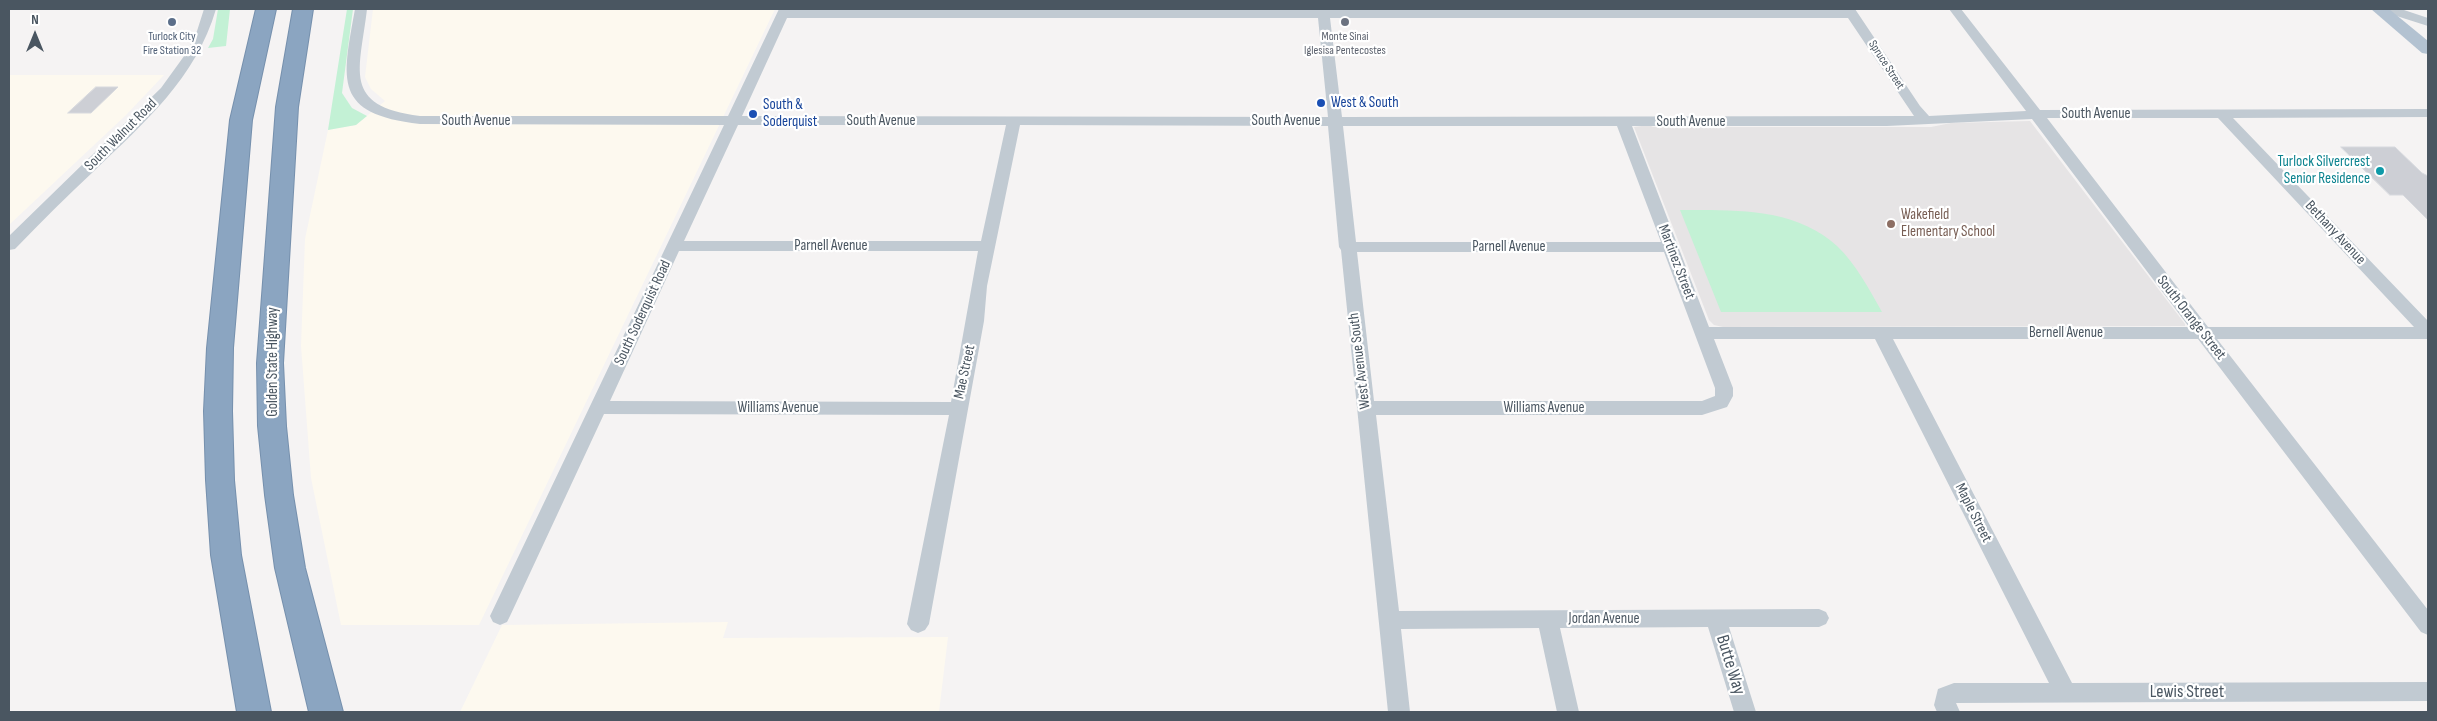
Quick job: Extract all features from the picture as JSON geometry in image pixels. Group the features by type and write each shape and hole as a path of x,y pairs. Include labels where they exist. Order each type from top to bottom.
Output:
{"highway":[{"path":"254,712 226,555 220,480 218,412 220,348 241,120 266,9"},
{"name":"Golden State Highway","path":"302,9 287,107 270,372 272,426 279,494 290,568 326,712"}],"main road":[{"path":"2379,9 2428,49"},
{"path":"2393,10 2428,37"}],"street":[{"name":"South Walnut Road","path":"9,245 161,96 193,55 203,35 210,9"},
{"name":"South Avenue","path":"362,9 353,75 354,87 359,96 368,104 388,114 430,120 1887,122 2035,114 2428,113"},
{"name":"South Orange Street","path":"1955,9 2428,626"},
{"path":"2393,10 2428,22"},
{"name":"South Soderquist Road","path":"500,616 784,11"},
{"path":"784,11 1850,11"},
{"name":"West Avenue South","path":"1323,11 1347,247 1399,712"},
{"name":"Spruce Street","path":"1850,11 1915,109 1925,120"},
{"name":"Bethany Avenue","path":"2222,113 2428,332"},
{"name":"Mae Street","path":"918,624 976,321 980,286 1014,121"},
{"name":"Martinez Street","path":"1623,122 1724,388 1724,396 1721,402"},
{"name":"Parnell Avenue","path":"675,246 988,246"},
{"name":"Parnell Avenue","path":"1347,247 1670,247"},
{"name":"Bernell Avenue","path":"1703,333 2428,332"},
{"name":"Maple Street","path":"1882,333 2064,692"},
{"name":"Williams Avenue","path":"1366,408 1702,408 1721,402"},
{"name":"Williams Avenue","path":"598,407 958,409"},
{"name":"Jordan Avenue","path":"1389,620 1819,618"},
{"path":"1548,619 1568,712"},
{"name":"Butte Way","path":"1716,619 1745,712"},
{"name":"Lewis Street","path":"1947,704 1954,693 2428,692"}],"shaded area":[{"path":"373,9 775,9 479,625 341,625 311,478 301,346 305,239 328,130 356,125 385,101 371,89 365,77"},
{"path":"9,75 164,75 126,115 9,225"},
{"name":"Wakefield Elementary School","path":"2030,121 2185,326 1723,327 1714,325 1709,320 1634,127 1649,125 1653,127 1931,127 1951,123"},
{"path":"728,622 723,638 948,637 939,712 460,712 502,625"}],"green space":[{"path":"218,9 230,9 226,46 208,48 213,39"},
{"path":"347,9 353,9 342,93 352,108 367,116 356,125 328,130"},
{"path":"1680,210 1763,213 1783,217 1820,233 1844,253 1862,277 1882,312 1721,312"}],"building":[{"path":"96,87 118,87 91,113 68,113"},
{"name":"Turlock Silvercrest Senior Residence","path":"2341,147 2395,147 2422,173 2428,176 2428,220 2403,195 2390,195"}],"place":[{"name":"Turlock City Fire Station 32","path":"172,22"},
{"name":"Monte Sinai Iglesisa Pentecostes","path":"1345,22"},
{"name":"West & South","path":"1321,103"},
{"name":"South & Soderquist","path":"753,114"},
{"name":"Turlock Silvercrest Senior Residence","path":"2380,171"},
{"name":"Wakefield Elementary School","path":"1891,224"}]}
